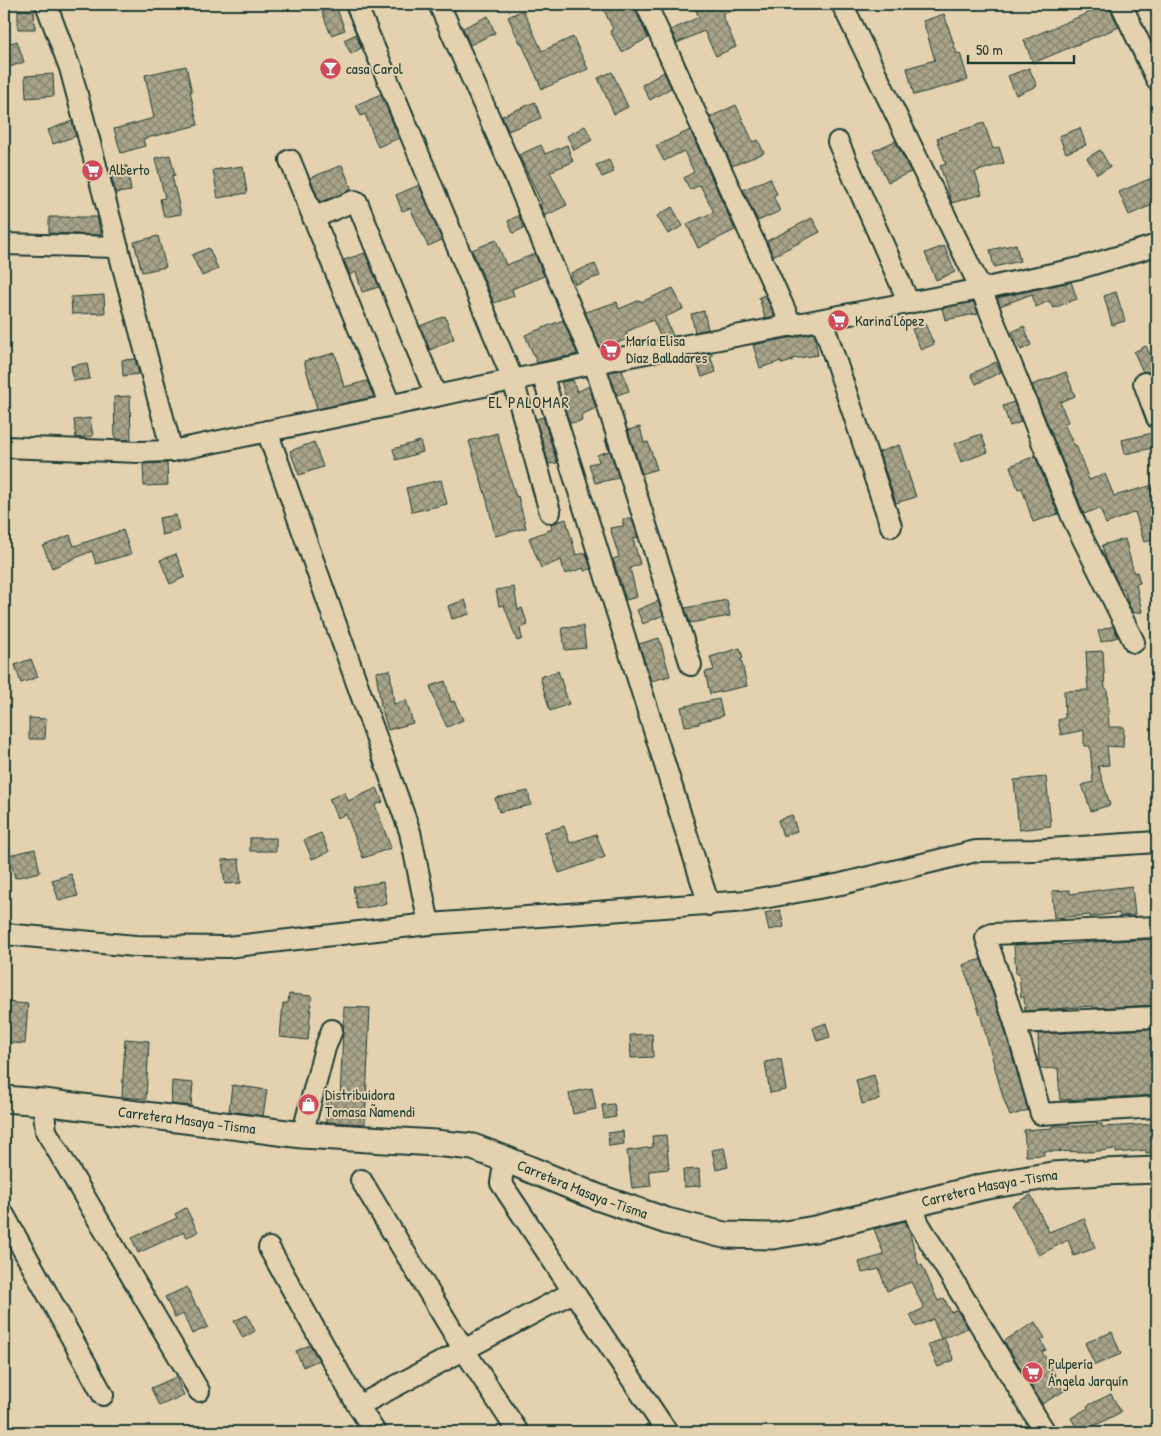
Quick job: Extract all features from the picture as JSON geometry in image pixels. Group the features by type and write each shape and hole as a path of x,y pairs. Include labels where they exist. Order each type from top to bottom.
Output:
{"main road":[{"name":"Carretera Masaya -Tisma","path":"4,1099 42,1102 302,1135 473,1147 597,1197 667,1221 724,1235 773,1236 815,1229 911,1204 1052,1175 1157,1170"}],"street":[{"path":"46,4 70,68 172,450"},
{"path":"356,4 512,380 550,512"},
{"path":"439,4 508,160 594,363 691,665"},
{"path":"646,4 792,326"},
{"path":"842,4 981,289 1072,519 1134,642"},
{"path":"1121,4 1157,80"},
{"path":"838,142 910,303"},
{"path":"290,160 390,405"},
{"path":"314,218 354,201 357,202 436,396"},
{"path":"4,244 118,247"},
{"path":"4,448 139,452 172,450 594,363 981,289 1080,268 1157,245"},
{"path":"822,320 892,526"},
{"path":"542,374 709,904"},
{"path":"1144,383 1157,418"},
{"path":"268,430 410,832 429,924"},
{"path":"4,933 135,946 227,947 429,924 747,901 841,884 976,851 1034,850 1157,842"},
{"path":"1157,927 992,934 986,938 1015,1023 1041,1114 1157,1107"},
{"path":"1015,1023 1157,1016"},
{"path":"302,1135 325,1048 332,1030"},
{"path":"42,1102 46,1131 200,1391"},
{"path":"505,1159 501,1182 667,1432"},
{"path":"361,1180 464,1350 518,1432"},
{"path":"911,1204 919,1224 1045,1432"},
{"path":"4,1215 103,1395"},
{"path":"269,1248 358,1406 375,1432"},
{"path":"358,1406 573,1292"}],"building":[{"path":"601,4 634,4 648,38 622,52 610,31 613,29"},
{"path":"693,4 746,4 747,7 722,14 736,47 716,56 704,31 677,43 671,30 699,17"},
{"path":"1109,4 1119,27 1033,63 1024,40"},
{"path":"336,6 345,30 331,35 322,12"},
{"path":"18,9 34,9 35,29 18,29"},
{"path":"523,10 542,51 573,37 588,69 542,89 508,17"},
{"path":"944,14 957,54 960,53 968,80 914,95 907,68 935,60 923,21"},
{"path":"488,16 495,33 470,45 463,28"},
{"path":"356,34 361,48 351,54 344,40"},
{"path":"17,41 24,62 4,69 4,45"},
{"path":"186,66 198,125 143,139 145,146 121,153 114,129 154,118 145,75"},
{"path":"1029,68 1037,86 1016,95 1008,76"},
{"path":"612,72 628,107 614,114 598,78"},
{"path":"664,72 671,88 650,100 642,85"},
{"path":"53,74 54,96 26,98 25,76"},
{"path":"381,94 399,138 378,147 365,114 361,116 356,105"},
{"path":"535,102 541,118 508,131 502,116"},
{"path":"736,105 753,142 758,140 764,153 732,166 710,117"},
{"path":"72,121 76,136 53,144 48,130"},
{"path":"984,123 993,149 999,147 1004,163 975,172 982,194 952,203 940,166 946,164 937,138"},
{"path":"585,126 592,140 574,150 567,136"},
{"path":"1080,128 1086,145 1066,153 1059,136"},
{"path":"690,130 735,230 698,248 687,224 714,212 700,185 690,190 684,178 694,172 684,151 664,161 656,146"},
{"path":"895,141 911,172 888,182 873,151"},
{"path":"541,145 545,154 567,145 573,162 550,172 567,205 545,216 540,205 542,204 519,155"},
{"path":"1100,150 1110,167 1097,174 1087,158"},
{"path":"170,155 175,175 172,176 181,214 164,217 160,199 165,198 155,158"},
{"path":"609,160 614,172 602,177 596,165"},
{"path":"342,165 352,190 320,202 310,178"},
{"path":"127,166 131,191 116,193 109,168"},
{"path":"243,166 247,193 218,198 213,170"},
{"path":"1154,177 1157,185 1157,203 1129,215 1119,192"},
{"path":"770,178 777,194 773,196 780,211 758,221 743,190"},
{"path":"419,185 442,240 428,246 410,208 402,211 396,195"},
{"path":"672,207 683,226 668,234 657,216"},
{"path":"519,215 524,228 513,233 508,221"},
{"path":"49,217 97,217 101,235 49,233"},
{"path":"812,218 820,232 773,256 767,241"},
{"path":"158,236 166,267 142,272 134,242"},
{"path":"496,240 506,265 535,254 544,276 512,289 514,296 494,303 472,250"},
{"path":"1016,244 1020,261 994,267 990,250"},
{"path":"944,246 955,272 936,280 925,253"},
{"path":"209,248 218,269 202,276 192,255"},
{"path":"365,253 379,287 362,292 356,272 350,275 344,260"},
{"path":"595,264 600,276 575,284 571,273"},
{"path":"1071,282 1077,299 1053,308 1049,301 1036,307 1032,294 1000,306 997,298"},
{"path":"673,288 683,309 665,317 673,336 661,338 653,320 626,332 628,339 614,344 615,347 601,350 585,312 617,302 619,309"},
{"path":"1116,292 1125,321 1112,325 1104,296"},
{"path":"104,295 105,313 72,314 71,297"},
{"path":"765,295 775,316 765,318 759,297"},
{"path":"974,302 978,314 945,320 942,308"},
{"path":"704,311 708,329 695,332 691,314"},
{"path":"445,316 454,339 430,350 420,326"},
{"path":"563,320 577,354 537,363 525,335"},
{"path":"925,324 934,344 921,350 912,329"},
{"path":"1024,326 1031,345 1021,350 1012,332"},
{"path":"814,333 818,355 792,359 792,361 782,364 781,361 760,368 753,345"},
{"path":"1146,346 1157,370 1157,385 1152,374 1146,371 1143,372 1134,352"},
{"path":"335,353 344,387 367,381 374,397 317,409 304,361"},
{"path":"712,353 712,356 710,356 716,372 702,377 697,362 697,355"},
{"path":"135,359 139,374 123,376 122,360"},
{"path":"996,362 1001,372 976,384 971,374"},
{"path":"87,363 90,379 74,381 71,366"},
{"path":"622,370 629,391 617,395 609,372"},
{"path":"1066,372 1075,396 1060,402 1068,422 1064,424 1074,445 1076,445 1089,480 1105,474 1114,496 1157,484 1157,539 1144,542 1135,512 1106,524 1100,508 1084,514 1032,385"},
{"path":"573,380 577,392 589,386 596,408 581,415 582,421 570,423 565,409 569,408 561,382"},
{"path":"130,396 131,440 115,439 114,397"},
{"path":"1014,402 1021,422 1010,426 1003,406"},
{"path":"543,417 557,463 549,464 536,419"},
{"path":"90,418 93,436 76,438 74,420"},
{"path":"640,427 644,443 648,442 657,469 642,474 628,430"},
{"path":"1157,432 1157,447 1125,454 1122,440"},
{"path":"497,433 516,497 518,496 526,528 495,536 488,504 469,441"},
{"path":"981,434 988,452 961,462 954,444"},
{"path":"605,440 619,478 595,483 589,464 599,462 597,455 609,451"},
{"path":"420,441 423,452 396,460 393,449"},
{"path":"314,442 323,467 299,475 290,451"},
{"path":"899,445 916,497 896,503 879,452"},
{"path":"1035,456 1058,514 1033,522 1022,488 1018,489 1010,466"},
{"path":"167,463 168,485 144,486 143,464"},
{"path":"441,480 447,504 412,512 406,488"},
{"path":"176,515 179,531 162,535 159,518"},
{"path":"566,519 576,555 586,553 591,569 584,571 584,568 565,574 561,560 541,568 529,538 552,529 551,524"},
{"path":"623,519 632,519 638,537 633,539 640,564 630,568 637,597 626,600 613,559 619,557 610,528 623,526"},
{"path":"123,530 131,554 96,564 92,551 52,568 43,546 70,535 74,546"},
{"path":"1125,539 1134,573 1137,572 1140,583 1136,584 1142,612 1133,613 1124,588 1121,589 1106,559 1102,545"},
{"path":"176,554 185,577 170,584 160,560"},
{"path":"514,587 518,610 522,608 528,625 520,628 522,639 517,641 504,605 499,606 496,590"},
{"path":"465,600 470,614 452,619 448,606"},
{"path":"727,600 730,616 690,623 685,608"},
{"path":"658,601 663,615 643,624 637,610"},
{"path":"583,626 586,648 565,650 562,628"},
{"path":"1113,626 1118,637 1101,642 1098,631"},
{"path":"659,638 670,676 651,681 639,644"},
{"path":"740,648 747,686 710,694 705,672 714,670 710,657"},
{"path":"1103,651 1109,727 1124,727 1123,747 1107,746 1109,765 1098,766 1110,805 1091,811 1082,785 1093,782 1090,746 1084,746 1084,730 1061,735 1058,720 1065,718 1064,691 1088,690 1086,652"},
{"path":"31,659 38,677 21,683 15,665"},
{"path":"390,670 394,704 406,700 413,723 388,730 381,706 376,672"},
{"path":"558,671 569,704 550,711 540,677"},
{"path":"445,681 451,702 454,701 463,720 447,727 430,686"},
{"path":"719,699 723,716 699,722 699,724 685,726 681,707"},
{"path":"29,718 46,719 45,739 29,739"},
{"path":"1046,777 1051,826 1019,830 1014,780"},
{"path":"377,788 383,802 375,805 391,848 363,858 346,814 337,818 329,799 345,792 348,801"},
{"path":"528,791 531,805 499,812 495,798"},
{"path":"792,815 797,831 783,836 778,820"},
{"path":"564,826 570,843 596,834 605,857 559,873 544,832"},
{"path":"321,833 329,852 312,859 304,840"},
{"path":"250,838 276,838 276,851 250,851"},
{"path":"35,849 40,872 15,878 9,855"},
{"path":"239,859 241,883 225,884 222,860"},
{"path":"71,874 78,896 59,901 52,880"},
{"path":"383,882 387,904 357,909 353,887"},
{"path":"1132,886 1135,915 1120,916 1119,913 1090,917 1090,915 1054,918 1052,891 1070,890 1070,894"},
{"path":"780,910 784,927 769,930 765,913"},
{"path":"1157,939 1157,1005 1093,1008 1093,1006 1025,1011 1024,997 1021,997 1019,974 1016,974 1014,945 1061,943 1061,945"},
{"path":"981,959 1004,1027 1028,1110 1010,1116 981,1017 963,965"},
{"path":"289,994 312,996 308,1040 280,1037 283,1003 288,1003"},
{"path":"4,1002 28,1004 25,1044 4,1042"},
{"path":"344,1007 370,1008 365,1124 326,1122 326,1099 340,1100"},
{"path":"826,1023 830,1037 817,1041 813,1028"},
{"path":"1157,1029 1157,1095 1060,1100 1058,1068 1040,1069 1038,1034"},
{"path":"652,1034 653,1057 631,1058 630,1035"},
{"path":"125,1039 149,1041 146,1099 122,1097"},
{"path":"781,1059 786,1090 770,1093 765,1062"},
{"path":"874,1075 880,1099 862,1104 856,1080"},
{"path":"172,1081 193,1083 191,1106 171,1104"},
{"path":"232,1085 267,1090 263,1116 229,1111"},
{"path":"592,1088 596,1109 573,1114 569,1093"},
{"path":"614,1104 616,1117 604,1119 602,1105"},
{"path":"1102,1124 1102,1127 1157,1124 1157,1152 1146,1153 1146,1150 1116,1153 1116,1149 1090,1152 1043,1151 1044,1155 1026,1156 1024,1130 1052,1128 1052,1126"},
{"path":"623,1131 624,1144 609,1146 608,1133"},
{"path":"666,1135 669,1169 649,1171 651,1186 632,1188 627,1151 653,1147 652,1136"},
{"path":"724,1148 728,1167 716,1170 712,1150"},
{"path":"699,1169 700,1186 684,1187 683,1170"},
{"path":"1031,1195 1049,1232 1084,1218 1095,1248 1074,1256 1068,1240 1039,1255 1012,1205"},
{"path":"186,1208 198,1232 187,1237 184,1232 138,1253 132,1238 177,1218 175,1214"},
{"path":"905,1221 911,1234 919,1266 922,1265 938,1301 944,1298 951,1312 957,1310 968,1328 941,1339 933,1319 916,1327 910,1315 924,1308 911,1282 887,1291 879,1269 862,1273 859,1262 884,1255 874,1229"},
{"path":"187,1287 208,1327 192,1334 183,1314 175,1318 165,1297"},
{"path":"247,1315 255,1331 243,1338 234,1321"},
{"path":"1035,1322 1045,1338 1041,1340 1046,1350 1042,1352 1064,1391 1042,1404 1004,1341"},
{"path":"1112,1332 1121,1354 1095,1365 1085,1343"},
{"path":"944,1338 954,1360 938,1367 928,1345"},
{"path":"310,1345 319,1360 303,1367 296,1351"},
{"path":"176,1377 184,1395 159,1406 151,1388"},
{"path":"1111,1394 1121,1412 1083,1432 1079,1432 1071,1418 1088,1408 1087,1406"}],"place":[{"name":"casa Carol","path":"330,69"},
{"name":"Alberto","path":"93,170"},
{"name":"Karina López","path":"839,321"},
{"name":"María Elisa Díaz Balladares","path":"610,350"},
{"name":"Distribuidora Tomasa Ñamendi","path":"309,1104"},
{"name":"Pulpería Ángela Jarquín","path":"1032,1373"}],"district":[{"name":"EL PALOMAR","path":"529,402"}]}
